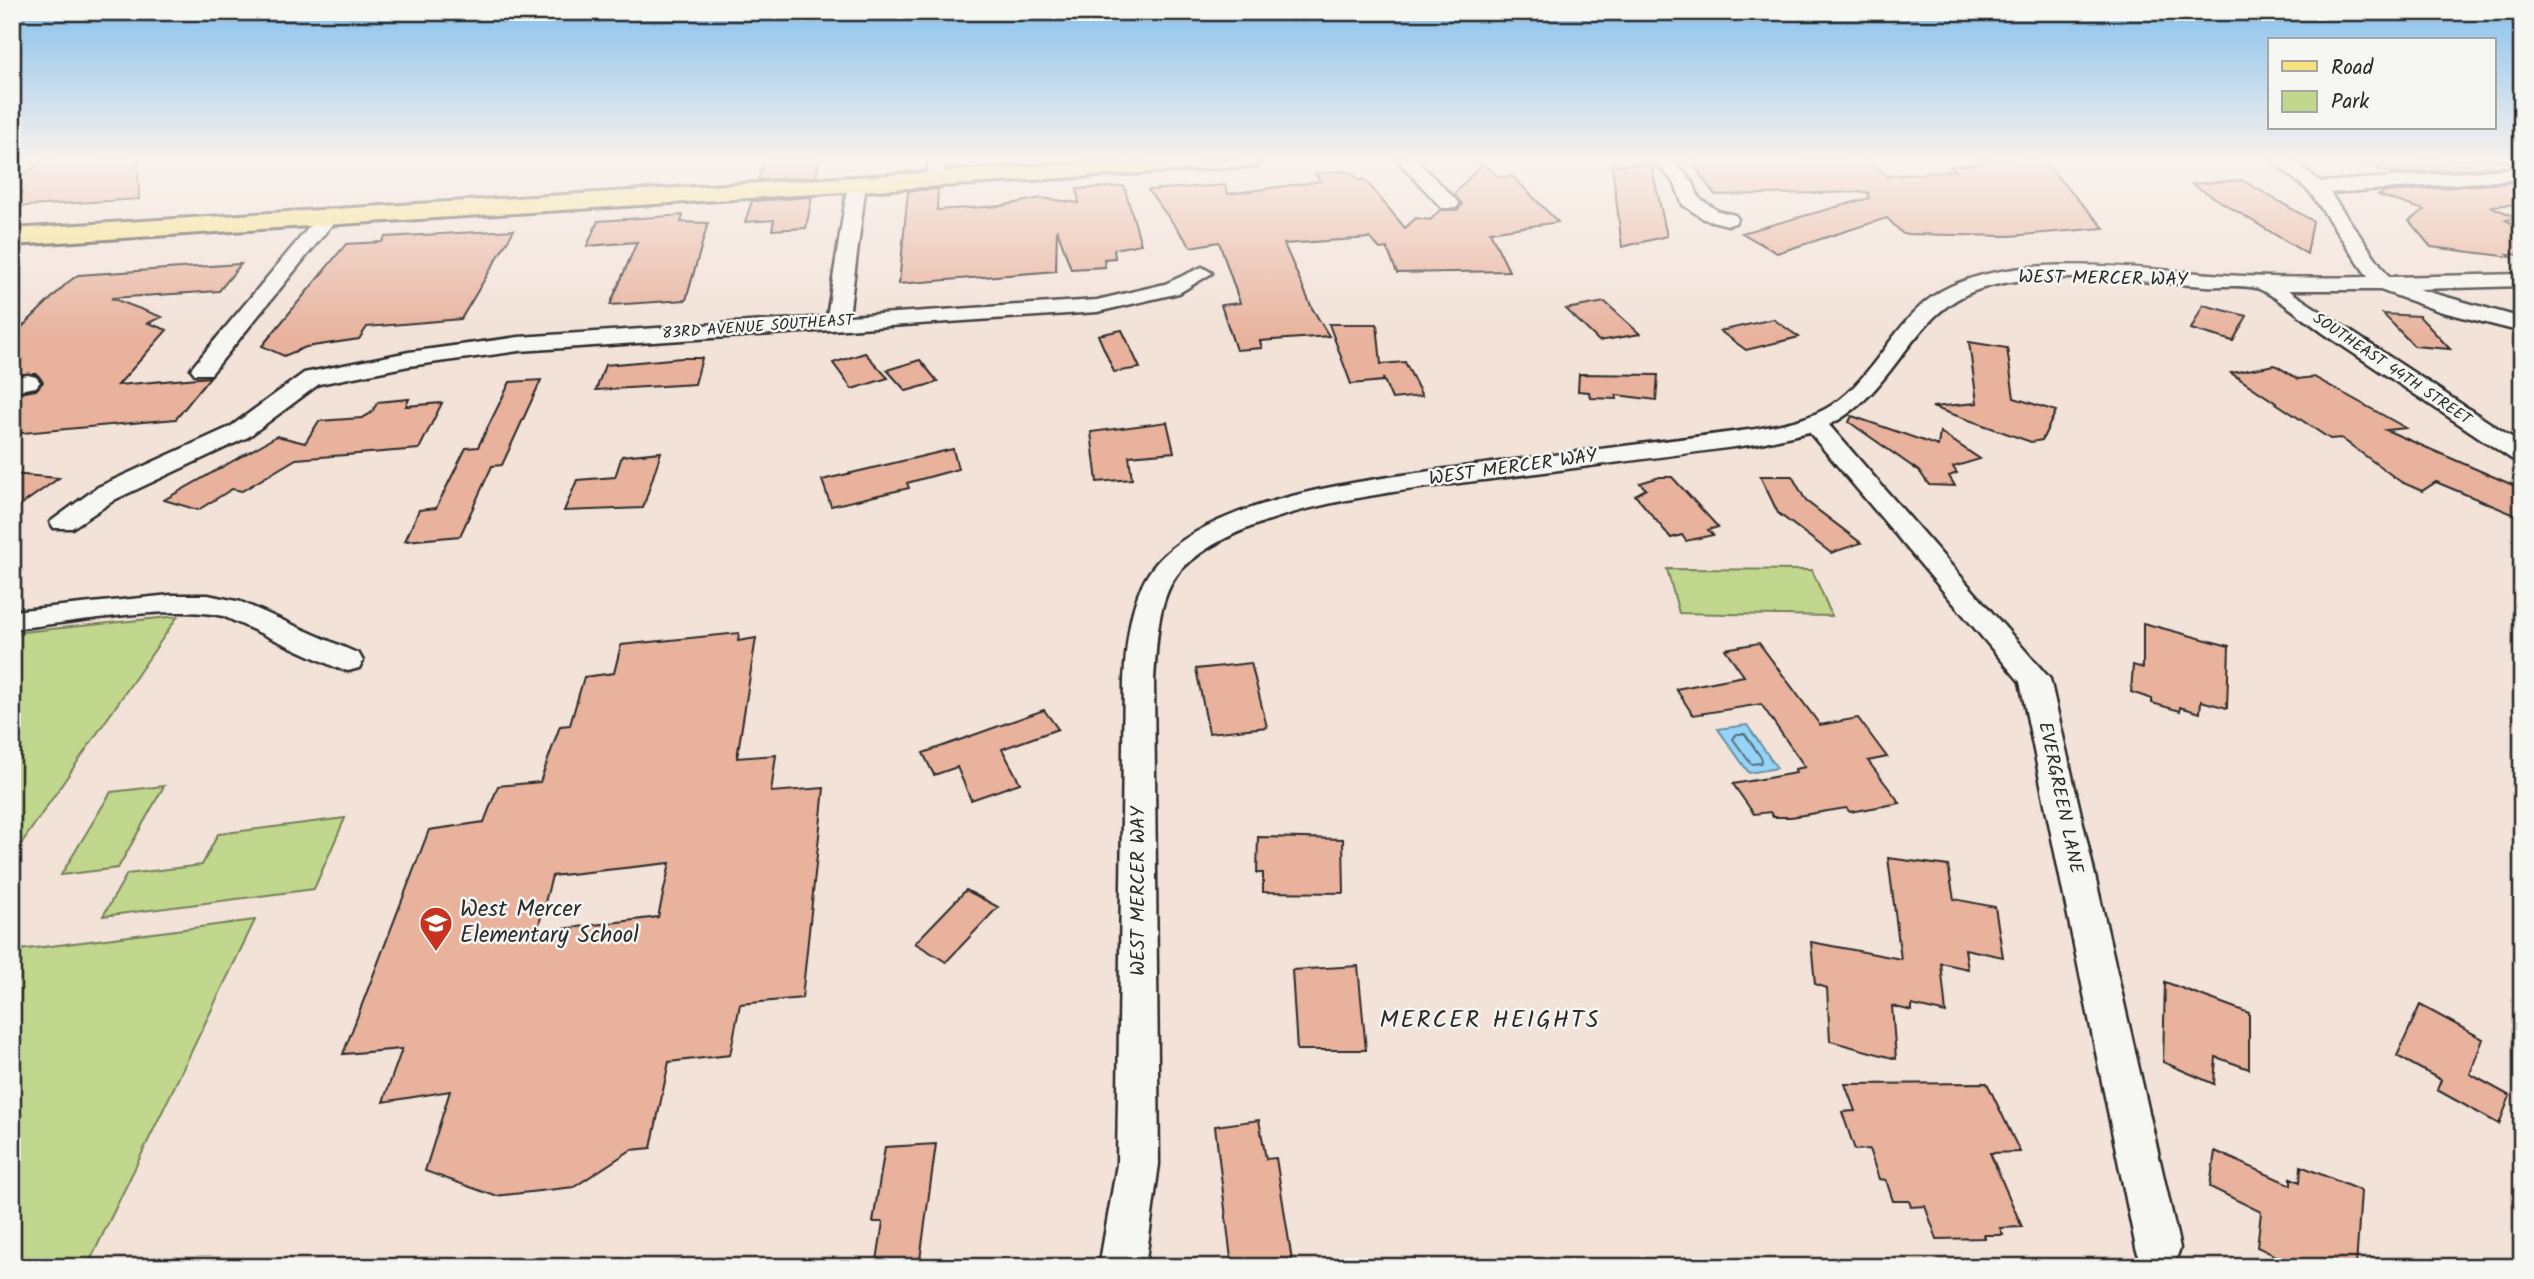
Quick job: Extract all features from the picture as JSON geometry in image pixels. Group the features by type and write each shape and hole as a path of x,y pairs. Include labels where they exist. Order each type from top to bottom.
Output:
{"main road":[{"path":"12,237 316,219"}],"street":[{"path":"203,369 326,219"},
{"path":"837,321 852,219"},
{"path":"2338,219 2383,284 2447,306 2522,325"},
{"name":"83RD AVENUE SOUTHEAST","path":"63,522 107,493 239,432 287,394 312,379 332,372 478,349 837,321 1097,306 1172,289 1202,273"},
{"name":"WEST MERCER WAY","path":"1122,1267 1138,1164 1139,680 1145,618 1172,563 1210,538 1305,502 1366,489 1814,423 1869,386 1922,315 1946,294 1982,281 2027,275 2263,283 2383,284 2522,280"},
{"name":"SOUTHEAST 44TH STREET","path":"2263,283 2522,455"},
{"name":"EVERGREEN LANE","path":"1814,423 2035,679 2158,1248"},
{"path":"12,620 171,604 208,604 231,609 348,661"}],"green space":[{"path":"1667,569 1812,570 1832,616 1679,613"},
{"path":"178,616 12,857 12,633"},
{"path":"164,786 118,868 61,875 111,792"},
{"path":"345,818 314,889 103,916 127,874 202,865 218,834"},
{"path":"255,920 87,1267 12,1267 12,951"}],"water":[{"path":"1747,725 1777,768 1749,773 1718,729"}],"building":[{"path":"682,219 681,222 708,223 686,300 610,305 637,242 587,246 598,221"},
{"path":"746,219 808,219 806,228 772,230 774,220 745,222"},
{"path":"905,219 1134,219 1141,244 1114,249 1115,258 1104,259 1105,267 1071,269 1057,229 1056,271 899,284"},
{"path":"1170,219 1397,219 1405,228 1415,219 1555,219 1558,222 1490,232 1509,271 1397,273 1387,248 1380,249 1370,238 1284,244 1312,308 1329,336 1260,341 1262,348 1236,350 1221,305 1240,303 1219,242 1191,247"},
{"path":"1619,219 1663,219 1667,236 1622,247"},
{"path":"1794,219 1885,219 1777,253 1742,233"},
{"path":"1888,219 2095,219 2104,228 2010,236 1903,234"},
{"path":"2249,219 2309,219 2313,221 2307,254"},
{"path":"2412,219 2514,219 2505,220 2522,228 2522,255 2508,254 2511,257 2431,247 2409,221"},
{"path":"514,230 461,319 367,327 359,339 306,347 284,356 262,346 346,244 382,242 385,237"},
{"path":"241,264 219,291 111,298 162,317 148,323 167,330 118,385 210,377 176,419 12,434 12,394 36,390 43,382 37,374 12,374 12,329 20,329 67,283 78,275"},
{"path":"1605,302 1640,334 1599,341 1566,309"},
{"path":"2203,305 2247,316 2233,341 2191,329"},
{"path":"2383,314 2419,316 2450,349 2414,346"},
{"path":"1773,319 1799,337 1746,350 1720,331"},
{"path":"1329,324 1377,324 1381,364 1405,362 1422,396 1392,399 1383,378 1383,381 1351,384"},
{"path":"1122,330 1140,368 1114,372 1098,335"},
{"path":"1969,342 2007,348 2014,398 2056,411 2042,440 2031,442 1932,407 1977,403"},
{"path":"865,353 888,378 852,389 833,363"},
{"path":"702,358 695,384 596,390 605,365"},
{"path":"920,360 938,382 906,391 887,370"},
{"path":"2275,365 2298,379 2314,377 2406,428 2386,430 2522,489 2522,518 2436,482 2422,491 2401,482 2341,438 2330,439 2231,373"},
{"path":"1579,374 1658,375 1656,400 1616,395 1617,399 1590,398 1589,392 1578,391"},
{"path":"541,380 502,465 492,466 460,536 405,541 419,510 436,508 466,448 478,447 510,382"},
{"path":"409,399 406,406 442,403 419,449 296,459 242,491 232,489 198,510 164,500 277,436 305,443 319,421 362,418 371,413 378,402"},
{"path":"1852,416 1938,446 1940,432 1980,459 1953,467 1957,473 1949,476 1955,486 1929,485 1920,472 1849,422"},
{"path":"1167,422 1174,452 1129,456 1132,479 1097,482 1091,432"},
{"path":"953,449 958,469 907,483 909,488 831,506 822,480"},
{"path":"661,452 643,508 564,511 577,480 615,477 622,456"},
{"path":"12,474 59,478 12,511"},
{"path":"1760,476 1792,476 1806,501 1861,543 1831,553 1778,513"},
{"path":"1660,477 1672,477 1718,527 1708,530 1713,535 1686,541 1682,535 1671,538 1635,495 1646,489 1640,483"},
{"path":"2143,623 2229,646 2227,708 2201,701 2200,713 2180,707 2180,711 2152,703 2152,699 2131,692 2133,665 2143,668"},
{"name":"West Mercer Elementary School","path":"739,633 738,641 756,638 737,758 776,755 771,792 824,788 802,998 740,1004 730,1055 669,1062 651,1148 631,1150 574,1187 495,1196 425,1171 450,1091 383,1102 402,1049 343,1054 429,830 484,822 498,786 540,782 560,726 570,725 584,677 614,673 621,645","holes":["670,863 658,917 537,932 552,876"]},
{"path":"1759,643 1820,725 1858,718 1887,757 1868,761 1900,803 1850,812 1846,808 1791,817 1773,817 1770,812 1754,814 1733,784 1796,773 1795,769 1805,767 1761,704 1693,715 1676,689 1744,676 1725,649"},
{"path":"1251,663 1267,727 1209,733 1196,669"},
{"path":"1044,710 1058,729 1002,749 1020,783 971,800 957,767 934,775 923,753"},
{"path":"1258,837 1343,839 1344,893 1263,892 1263,873 1257,873"},
{"path":"1888,858 1948,866 1954,899 1995,907 2003,957 1965,949 1968,969 1941,963 1946,1013 1912,1005 1912,1011 1892,1006 1896,1059 1830,1041 1827,988 1815,984 1811,942 1901,959"},
{"path":"966,890 998,907 946,962 915,943"},
{"path":"1358,966 1366,1050 1297,1050 1292,970"},
{"path":"2165,982 2249,1013 2249,1069 2216,1057 2214,1084 2163,1062"},
{"path":"2420,1005 2483,1039 2470,1074 2510,1096 2499,1124 2437,1090 2441,1080 2397,1056"},
{"path":"1987,1083 2020,1152 1990,1153 2022,1227 2000,1228 2003,1235 1984,1235 1985,1238 1937,1239 1925,1206 1911,1207 1909,1201 1893,1201 1886,1180 1879,1179 1869,1149 1855,1150 1842,1112 1855,1111 1845,1084"},
{"path":"1259,1120 1266,1159 1276,1158 1293,1267 1232,1267 1215,1126"},
{"path":"936,1144 919,1267 876,1267 883,1222 873,1222 885,1147"},
{"path":"2215,1151 2291,1185 2291,1178 2300,1182 2301,1166 2361,1191 2356,1267 2299,1267 2257,1247 2261,1212 2210,1187"}],"place":[{"name":"West Mercer Elementary School","path":"436,953"}],"district":[{"name":"MERCER HEIGHTS","path":"1490,1020"}]}
